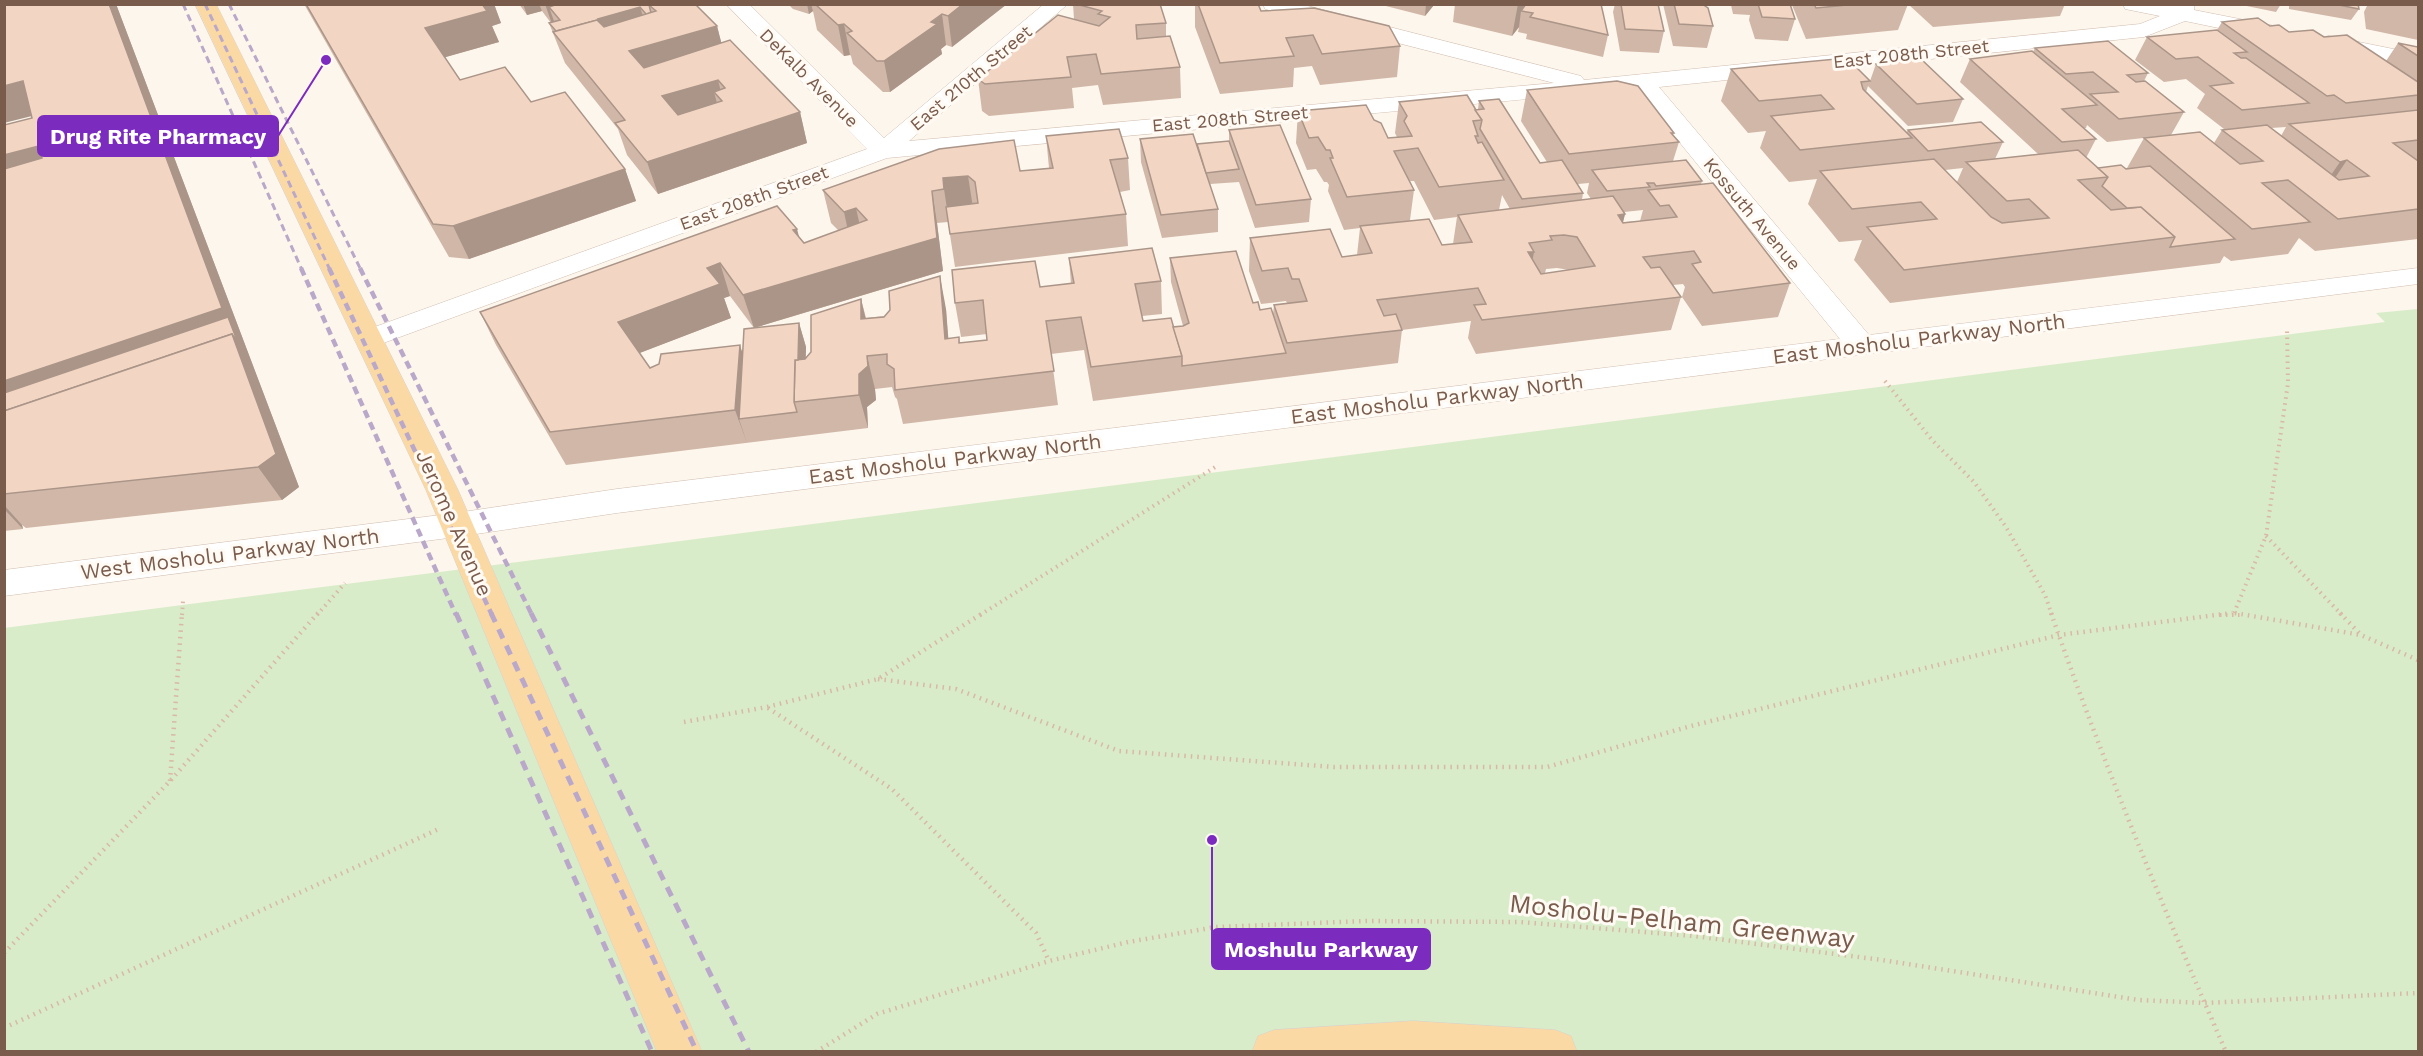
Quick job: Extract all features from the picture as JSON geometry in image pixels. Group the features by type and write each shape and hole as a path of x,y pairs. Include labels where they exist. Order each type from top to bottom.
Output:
{"main road":[{"name":"Jerome Avenue","path":"205,4 442,490 680,1052"},
{"path":"1274,1052 1413,1043 1555,1052"}],"street":[{"name":"DeKalb Avenue","path":"736,4 883,151"},
{"name":"East 210th Street","path":"883,151 1058,4"},
{"path":"1273,4 1591,86"},
{"path":"2133,4 2183,9 2284,34"},
{"name":"East 208th Street","path":"368,339 883,151 1642,82 2144,30 2183,9"},
{"path":"2307,39 2418,61"},
{"name":"Kossuth Avenue","path":"1642,82 1862,346"},
{"name":"East Mosholu Parkway North","path":"456,525 617,501 2418,276"},
{"name":"West Mosholu Parkway North","path":"4,583 456,525"}],"path":[{"path":"2234,613 2265,536 2288,383 2288,328"},
{"path":"1885,381 1932,440 1974,482 2006,527 2044,595 2088,719 2163,907 2226,1052"},
{"path":"684,722 767,707 878,679 1217,466"},
{"path":"2265,536 2361,635"},
{"path":"4,953 170,781 345,583"},
{"path":"170,781 183,601"},
{"path":"878,679 956,689 1119,751 1334,767 1546,767 1690,726 2059,635 2234,613 2361,635 2418,660"},
{"path":"767,707 892,789 1036,933 1049,961"},
{"path":"4,1028 441,828"},
{"name":"Mosholu-Pelham Greenway","path":"816,1052 877,1014 1049,961 1128,942 1216,927 1368,921 1520,922 1694,936 1882,960 2139,1000 2205,1003 2418,993"}],"green space":[{"path":"2418,309 2418,1051 5,1051 4,628 2385,322 2376,313"}],"building":[{"path":"4,4 109,4 222,308 4,381 4,169 42,158 39,146 4,155 4,125 32,118 23,81 4,86"},
{"path":"306,4 482,4 487,11 425,28 460,80 505,67 531,102 565,92 625,169 453,226 433,224"},
{"path":"558,4 651,4 649,5 651,13 646,14 640,7 598,19 605,27 597,20 556,31 549,23 560,20 549,7"},
{"path":"695,4 717,26 629,51 644,68 730,40 800,112 647,162 615,123 625,120 553,32 597,20 604,27 656,11 649,5","holes":["718,80 725,88 714,92 722,101 678,115 662,96"]},
{"path":"815,4 963,4 948,16 942,14 931,22 937,24 884,61 877,61 847,33 852,31 844,24 838,25"},
{"path":"1076,4 1160,4 1166,23 1136,25 1137,39 1170,36 1180,67 1101,74 1096,54 1067,57 1071,77 985,84 978,79 1058,15 1099,26 1110,17 1098,14 1102,11"},
{"path":"1198,4 1258,4 1261,11 1314,8 1389,26 1400,46 1322,54 1313,35 1286,38 1294,56 1220,63"},
{"path":"1526,4 1601,4 1608,35 1530,17 1533,13 1521,11"},
{"path":"1621,4 1658,4 1664,31 1625,29"},
{"path":"1674,4 1702,4 1708,8 1713,26 1679,24"},
{"path":"1758,4 1790,4 1795,19 1762,17"},
{"path":"1814,4 1858,4 1816,8"},
{"path":"2334,4 2358,4 2359,9"},
{"path":"2258,18 2270,26 2279,25 2289,32 2313,30 2324,37 2347,35 2418,82 2418,95 2346,103 2334,95 2327,96 2222,22"},
{"path":"2217,30 2247,52 2234,53 2241,58 2246,58 2309,103 2242,110 2210,86 2233,83 2198,57 2176,59 2147,37"},
{"path":"2108,41 2148,73 2127,75 2136,82 2145,81 2184,112 2119,119 2090,94 2118,92 2093,72 2066,74 2035,48"},
{"path":"2398,43 2418,47 2418,56"},
{"path":"2032,51 2097,105 2062,109 2096,139 2062,142 1970,59"},
{"path":"1847,58 1870,81 1861,82 1863,89 1912,138 1800,150 1771,116 1834,109 1821,95 1759,101 1731,69"},
{"path":"1921,59 1963,99 1917,104 1876,64"},
{"path":"1617,81 1638,86 1679,142 1569,154 1527,90"},
{"path":"1467,95 1482,120 1473,121 1478,143 1482,142 1504,180 1439,187 1418,148 1394,151 1414,190 1347,197 1330,158 1333,158 1330,150 1326,150 1318,137 1309,138 1298,111 1366,105 1374,120 1381,123 1388,138 1412,136 1404,121 1407,116 1399,102"},
{"path":"1499,99 1540,163 1562,160 1583,193 1522,199 1480,129 1482,120 1475,110 1484,109 1479,101"},
{"path":"2418,110 2418,140 2393,143 2418,161 2418,209 2338,219 2288,180 2262,183 2310,222 2252,229 2144,138 2200,132 2240,164 2263,161 2222,130 2267,125 2339,180 2369,176 2347,160 2340,162 2289,124"},
{"path":"1981,122 2003,142 1928,151 1908,130"},
{"path":"1280,125 1311,199 1256,205 1229,130"},
{"path":"1119,129 1128,158 1110,160 1126,214 950,234 946,207 978,203 975,182 968,176 943,178 944,189 932,191 937,238 743,295 720,263 707,268 720,284 618,322 650,368 659,364 661,354 740,345 735,410 550,432 480,312 777,206 797,229 793,230 804,243 867,220 856,208 844,212 823,190 939,149 1014,140 1020,171 1053,168 1046,136"},
{"path":"1193,134 1218,209 1161,215 1140,139"},
{"path":"1229,141 1239,169 1206,173 1197,144"},
{"path":"2078,150 2108,177 2078,180 2111,210 2141,207 2175,237 1904,270 1867,227 1937,219 1921,202 1852,209 1820,171 1934,159 1991,217 2002,223 2049,218 2029,199 2007,201 1966,162"},
{"path":"1686,160 1702,181 1656,186 1654,183 1647,183 1650,187 1607,191 1592,170"},
{"path":"2121,165 2126,169 2150,166 2235,239 2170,247 2175,237 2141,207 2127,208 2102,186 2108,177 2098,168"},
{"path":"1713,183 1790,283 1713,293 1692,264 1701,262 1694,251 1643,257 1651,268 1660,267 1681,297 1482,320 1474,305 1486,304 1478,288 1377,300 1384,316 1396,314 1402,330 1287,343 1274,305 1307,301 1299,279 1292,279 1288,268 1262,271 1250,238 1330,229 1342,257 1372,253 1360,226 1429,219 1442,245 1472,242 1458,215 1613,196 1625,214 1618,215 1623,223 1677,217 1669,205 1660,206 1648,190","holes":["1550,236 1577,237 1595,266 1541,274 1528,252 1534,252 1529,243 1552,240"]},
{"path":"1152,248 1161,281 1135,284 1143,321 1171,318 1182,356 1091,367 1081,317 1046,321 1054,371 895,390 894,369 887,364 887,354 867,356 868,366 859,374 859,395 794,402 795,360 805,359 811,352 811,315 861,299 861,319 884,317 890,310 889,291 940,276 945,339 959,337 959,343 987,340 983,300 955,303 952,270 1035,261 1040,287 1074,283 1069,258"},
{"path":"1236,251 1253,303 1258,302 1260,310 1271,308 1286,353 1182,366 1182,356 1173,327 1189,323 1170,258"},
{"path":"228,317 238,343 232,334 4,411 4,393"},
{"path":"799,323 794,402 797,412 739,419 744,329"},
{"path":"232,334 276,454 258,467 4,494 4,411"}],"railway":[{"path":"183,4 302,270"},
{"path":"205,4 330,270"},
{"path":"229,4 361,270"},
{"path":"301,268 456,615"},
{"path":"329,268 492,615"},
{"path":"360,268 532,615"},
{"path":"456,613 652,1052"},
{"path":"491,613 697,1052"},
{"path":"531,613 749,1052"}],"place":[{"name":"Drug Rite Pharmacy","path":"326,60"},
{"name":"Moshulu Parkway","path":"1212,840"}]}
